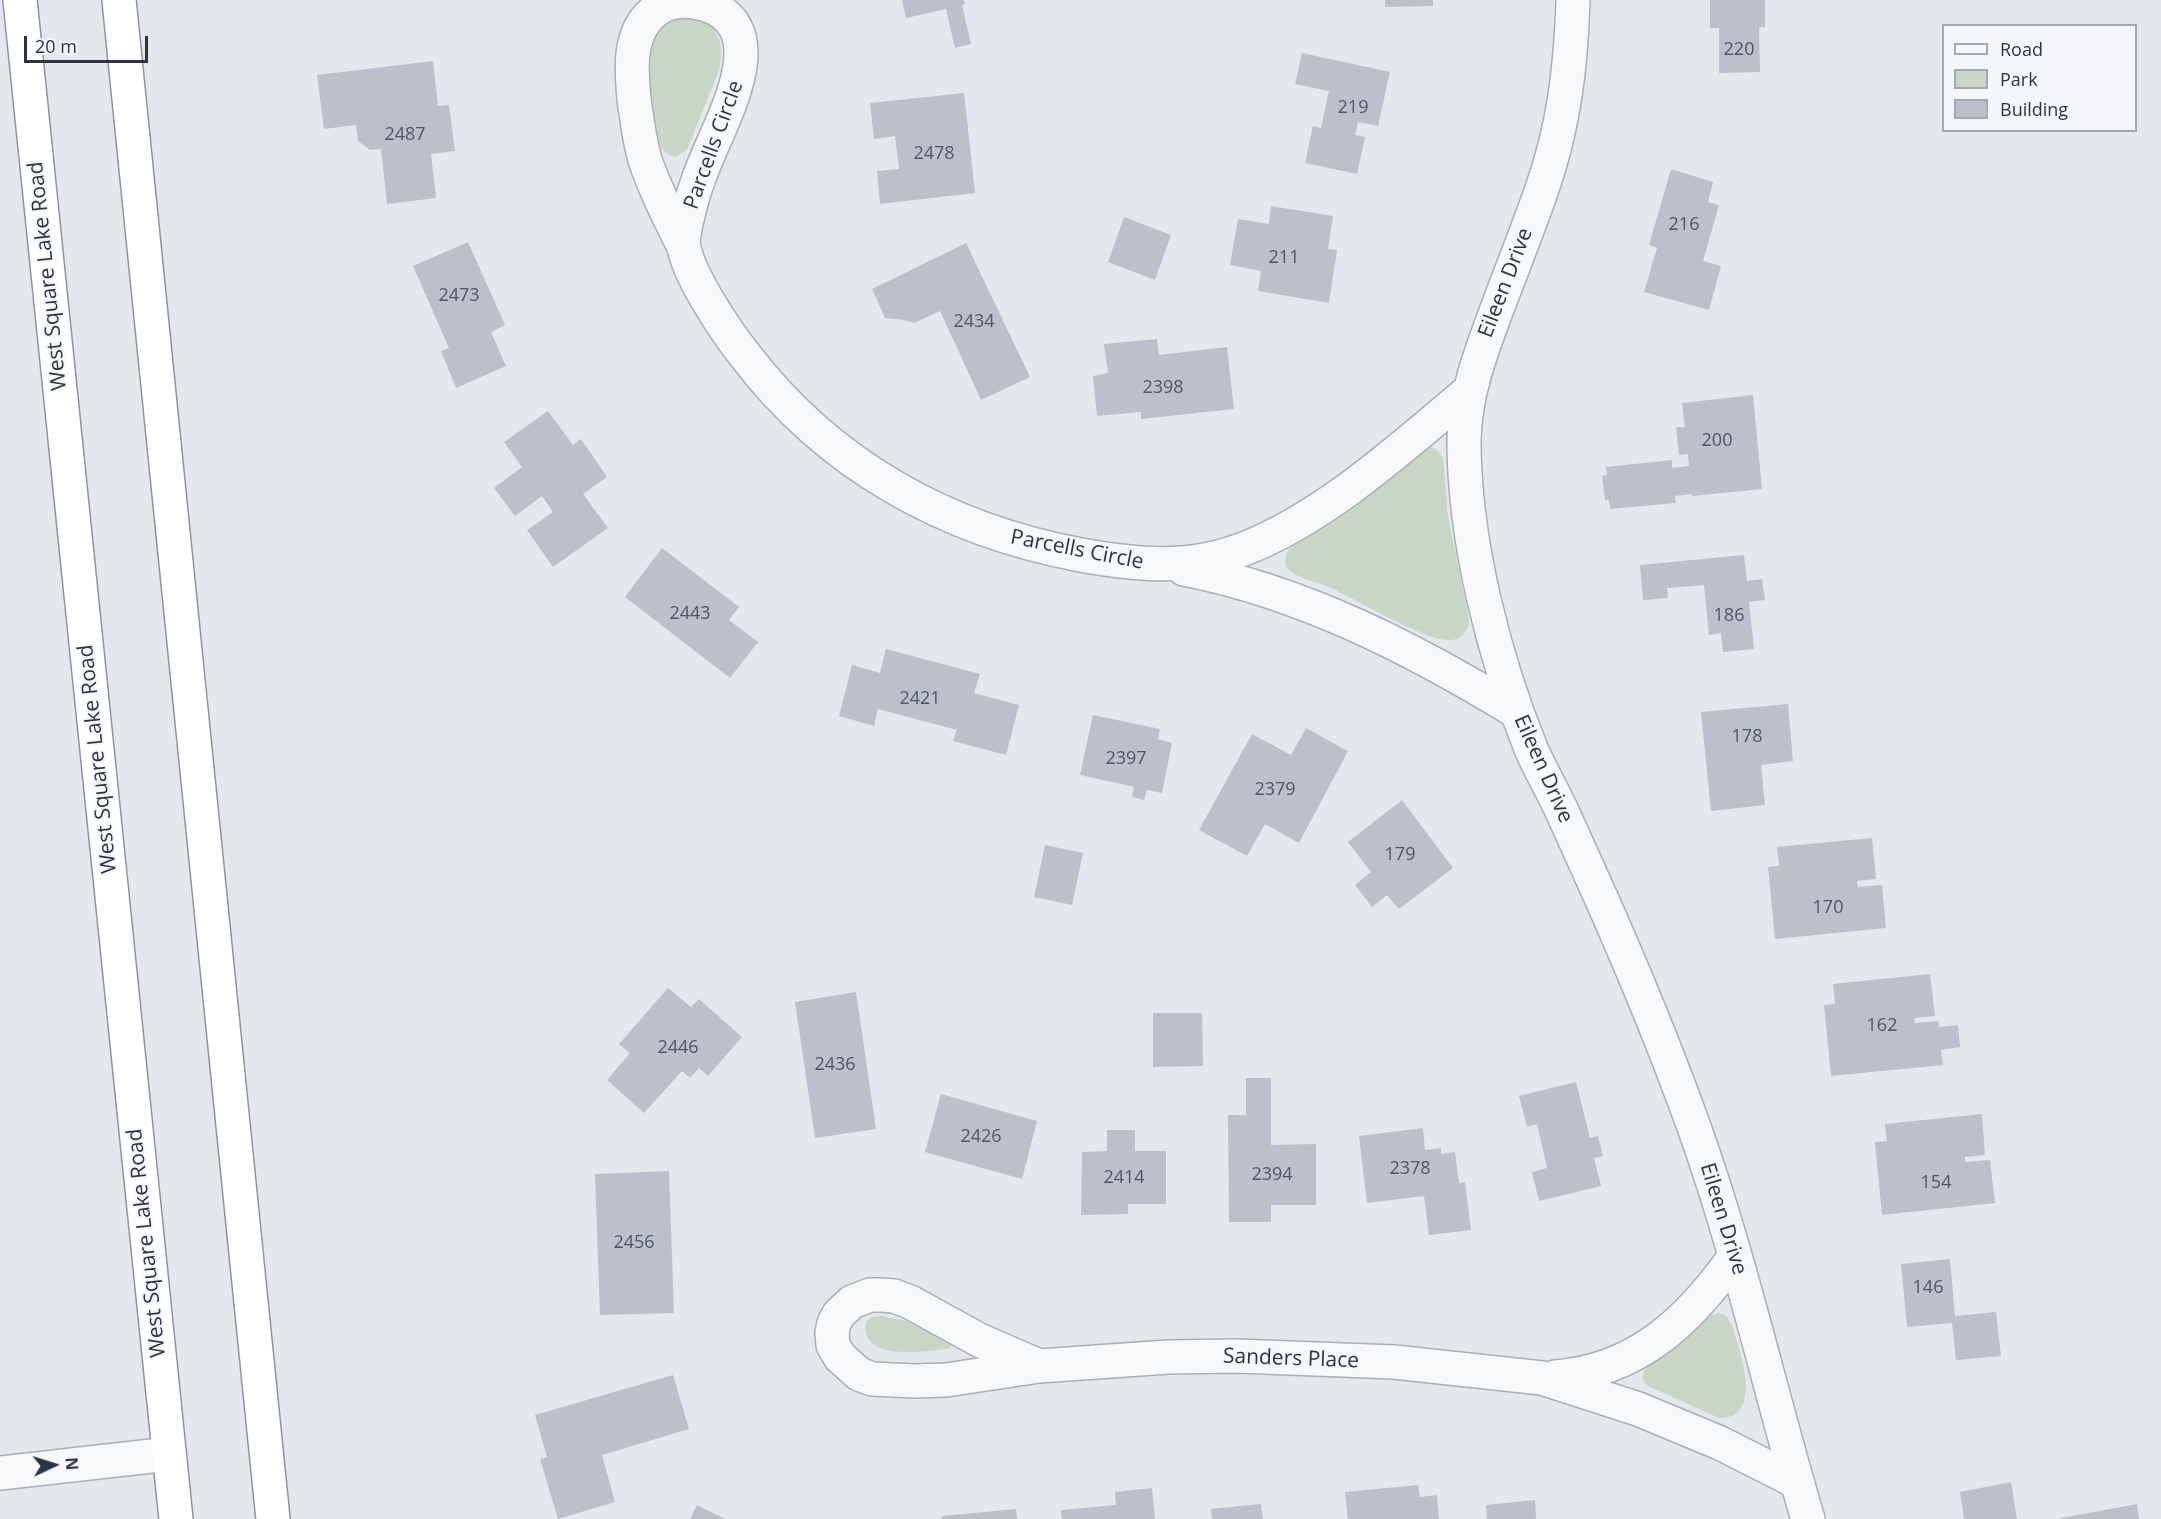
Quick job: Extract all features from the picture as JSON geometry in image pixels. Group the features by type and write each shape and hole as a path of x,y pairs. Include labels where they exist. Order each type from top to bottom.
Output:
{"highway":[{"name":"West Square Lake Road","path":"20,0 176,1519"},
{"path":"119,0 273,1519"}],"street":[{"name":"Eileen Drive","path":"1573,0 1569,84 1553,155 1479,355 1469,391 1464,446 1470,518 1488,614 1517,712 1534,756 1593,881 1654,1026 1701,1148 1735,1256 1808,1519"},
{"name":"Parcells Circle","path":"683,245 694,193 736,87 742,61 741,45 729,18 708,5 687,1 665,4 647,18 635,42 631,74 644,158 704,294 717,316 745,357 803,420 833,446 866,470 957,520 1040,547 1114,561 1166,565 1254,585 1328,613 1442,669 1517,712"},
{"name":"Parcells Circle","path":"1166,565 1207,560 1264,541 1351,486 1402,448 1469,391"},
{"name":"Sanders Place","path":"1542,1378 1597,1371 1621,1362 1642,1350 1678,1324 1694,1308 1715,1285 1735,1256"},
{"name":"Sanders Place","path":"1039,1366 989,1345 927,1310 894,1296 870,1295 852,1302 839,1314 832,1333 833,1345 840,1358 849,1367 872,1379 914,1382 946,1380 1039,1366 1168,1357 1237,1356 1394,1362 1542,1378 1594,1393 1678,1425 1720,1443 1797,1482"},
{"path":"0,1473 169,1454"}],"green space":[{"path":"683,16 709,21 720,41 721,58 718,73 687,150 675,157 664,151 658,138 653,112 650,66 653,44 658,34 668,23"},
{"path":"1430,447 1437,450 1443,458 1448,516 1469,619 1464,633 1455,640 1438,639 1407,627 1329,587 1294,574 1285,564 1286,554 1292,544 1423,449"},
{"path":"1718,1313 1725,1315 1733,1329 1743,1366 1746,1390 1739,1410 1731,1416 1719,1418 1650,1387 1642,1378 1647,1367 1703,1319"},
{"path":"882,1316 906,1321 949,1342 951,1348 912,1352 883,1349 872,1344 866,1335 866,1322 872,1317"}],"building":[{"path":"902,0 964,0 965,4 962,5 971,44 955,48 946,9 906,18"},
{"path":"1385,0 1433,0 1433,6 1385,7"},
{"path":"1710,0 1765,0 1765,27 1759,27 1760,72 1719,73 1719,28 1710,28"},
{"path":"1302,53 1390,72 1378,126 1358,122 1355,135 1365,137 1357,174 1305,163 1313,126 1321,128 1329,91 1295,84"},
{"path":"433,61 438,106 449,105 455,151 431,154 436,198 387,204 381,149 370,150 358,141 356,125 324,129 317,75"},
{"path":"964,93 975,193 880,204 877,171 899,169 895,136 874,139 870,103"},
{"path":"1671,169 1713,182 1708,202 1719,205 1703,261 1721,266 1709,310 1644,292 1657,248 1649,245"},
{"path":"1271,206 1333,216 1328,249 1337,250 1329,303 1258,291 1261,271 1230,265 1238,219 1269,224"},
{"path":"1124,217 1171,235 1155,280 1108,262"},
{"path":"468,242 505,325 491,332 506,366 456,388 441,351 449,348 413,266"},
{"path":"966,243 1030,377 981,400 940,311 914,323 885,318 872,289"},
{"path":"1157,339 1159,355 1227,347 1234,409 1141,419 1141,412 1097,416 1093,376 1108,373 1104,344"},
{"path":"1753,395 1762,489 1675,496 1676,503 1610,509 1609,500 1605,500 1602,476 1607,475 1606,467 1672,460 1672,468 1689,466 1688,454 1679,455 1676,427 1685,427 1682,403"},
{"path":"548,411 573,445 581,439 607,477 583,494 608,528 553,567 527,530 553,512 542,496 515,516 494,488 522,467 504,442"},
{"path":"662,548 739,607 729,620 758,642 730,678 625,597"},
{"path":"1744,555 1747,581 1762,579 1765,600 1749,602 1754,649 1723,652 1721,633 1709,635 1704,585 1667,588 1668,598 1643,600 1640,565"},
{"path":"886,649 980,674 974,693 1019,705 1006,755 953,741 957,730 878,709 874,726 839,716 852,665 880,673"},
{"path":"1788,704 1793,761 1761,765 1765,805 1711,811 1701,712"},
{"path":"1093,715 1160,729 1158,739 1172,743 1162,793 1147,790 1144,800 1132,797 1134,787 1080,775"},
{"path":"1306,728 1348,751 1299,843 1265,824 1247,856 1199,830 1252,734 1291,755"},
{"path":"1402,800 1453,868 1399,909 1387,895 1372,907 1355,885 1371,872 1348,842"},
{"path":"1872,838 1876,879 1857,881 1858,887 1882,885 1886,928 1775,939 1768,867 1779,866 1777,847"},
{"path":"1045,845 1083,853 1072,905 1034,897"},
{"path":"1930,974 1935,1016 1914,1018 1915,1023 1938,1021 1939,1027 1958,1025 1960,1047 1941,1050 1943,1065 1831,1076 1824,1005 1835,1004 1833,984"},
{"path":"668,988 691,1007 699,999 742,1037 708,1076 699,1068 690,1078 682,1071 644,1113 607,1080 630,1053 619,1044"},
{"path":"856,992 876,1129 815,1138 795,1002"},
{"path":"1153,1013 1202,1013 1203,1066 1153,1067"},
{"path":"1246,1078 1271,1078 1271,1145 1316,1144 1316,1205 1271,1205 1271,1222 1229,1222 1228,1115 1246,1115"},
{"path":"1576,1082 1590,1138 1598,1136 1603,1156 1594,1158 1601,1186 1539,1201 1532,1172 1547,1168 1537,1124 1527,1127 1519,1096"},
{"path":"941,1094 1037,1121 1022,1179 925,1152"},
{"path":"1982,1114 1985,1155 1965,1157 1965,1162 1990,1160 1995,1203 1882,1215 1875,1142 1887,1141 1885,1124"},
{"path":"1423,1128 1425,1150 1441,1148 1441,1154 1455,1152 1459,1183 1465,1182 1471,1230 1429,1235 1424,1196 1367,1203 1359,1136"},
{"path":"1107,1130 1135,1130 1135,1151 1166,1151 1166,1204 1128,1204 1128,1214 1081,1215 1082,1152 1107,1151"},
{"path":"669,1171 674,1313 600,1315 595,1174"},
{"path":"1950,1259 1955,1316 1996,1312 2001,1356 1956,1360 1952,1323 1907,1327 1901,1264"},
{"path":"673,1375 689,1429 602,1455 615,1502 558,1519 540,1459 547,1457 535,1415"},
{"path":"2011,1482 2017,1519 1964,1519 1960,1492"},
{"path":"1418,1485 1420,1497 1437,1495 1439,1519 1348,1519 1345,1492"},
{"path":"1152,1488 1155,1519 1062,1519 1061,1510 1116,1505 1115,1492"},
{"path":"1535,1500 1536,1519 1487,1519 1486,1505"},
{"path":"1261,1504 1263,1519 1212,1519 1211,1509"},
{"path":"2137,1504 2139,1519 2061,1519 2061,1518"},
{"path":"697,1505 725,1519 690,1519"},
{"path":"1016,1509 1017,1519 942,1519 942,1516"}]}
